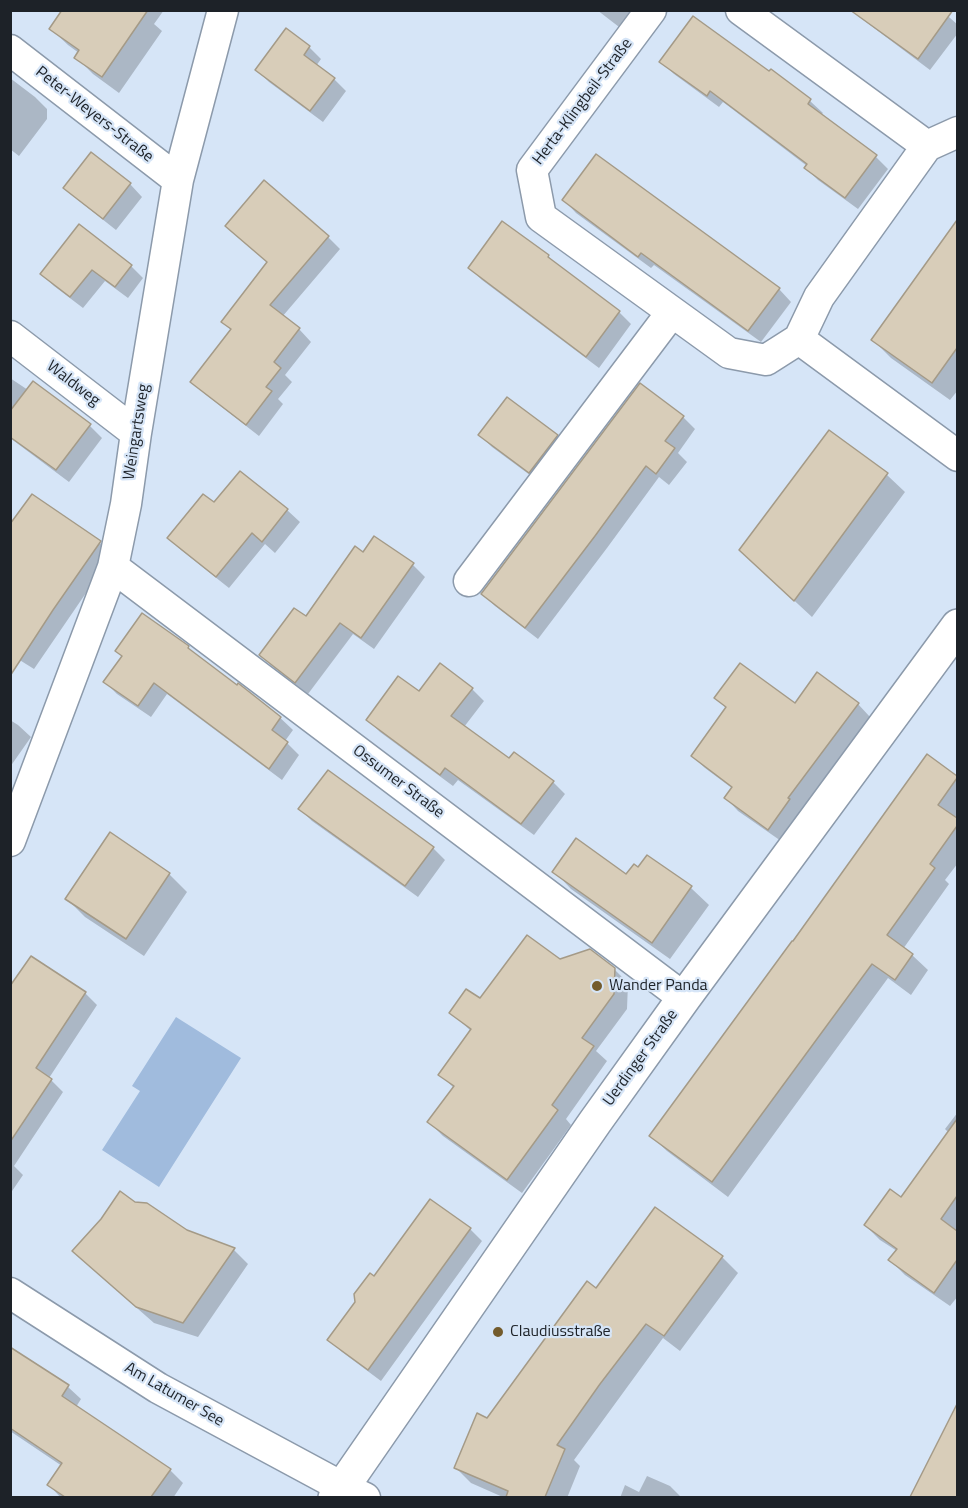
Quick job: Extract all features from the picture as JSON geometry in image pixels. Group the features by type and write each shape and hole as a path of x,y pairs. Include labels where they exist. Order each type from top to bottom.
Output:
{"street":[{"name":"Weingartsweg","path":"10,841 113,567 126,504 178,180 223,10"},
{"name":"Herta-Klingbeil-Straße","path":"651,10 532,170 541,217 729,353 766,360 799,339"},
{"path":"741,10 927,146"},
{"name":"Peter-Weyers-Straße","path":"10,50 178,180"},
{"path":"957,132 927,146 819,297 799,339 957,456"},
{"path":"469,581 672,312"},
{"name":"Waldweg","path":"10,336 136,432"},
{"name":"Ossumer Straße","path":"113,567 684,998"},
{"name":"Uerdinger Straße","path":"347,1494 595,1122 957,626"},
{"name":"Am Latumer See","path":"10,1293 158,1388 347,1494"}],"shaded area":[{"path":"176,1017 241,1058 159,1187 102,1150 140,1091 132,1086"}],"building":[{"path":"62,10 148,10 102,77 74,58 79,50 49,29"},
{"path":"850,10 953,10 918,59"},
{"path":"693,16 811,99 808,104 877,155 845,198 804,168 807,164 710,91 707,96 659,62"},
{"path":"286,28 310,46 304,55 335,78 310,111 255,70"},
{"path":"91,152 131,183 103,219 63,188"},
{"path":"596,154 780,288 748,331 641,253 638,257 562,200"},
{"path":"264,180 329,236 270,305 300,328 274,362 281,368 266,387 272,391 246,425 190,382 231,329 221,322 267,262 225,226"},
{"path":"957,220 957,348 932,383 871,340"},
{"path":"502,221 620,311 586,357 468,268"},
{"path":"79,224 132,265 115,287 92,270 70,297 40,274"},
{"path":"33,381 91,424 56,470 10,437 10,411"},
{"path":"640,383 684,416 665,441 675,448 656,474 646,466 525,628 481,594"},
{"path":"507,397 558,435 529,473 478,435"},
{"path":"829,430 888,473 794,601 739,550"},
{"path":"240,471 288,509 262,542 252,533 216,577 167,538 203,494 214,502"},
{"path":"32,494 101,541 10,676 10,524"},
{"path":"374,536 414,563 361,638 340,623 295,683 259,655 294,608 306,616 355,546 363,552"},
{"path":"142,613 281,717 272,730 288,742 269,769 154,683 138,706 103,682 122,656 115,651"},
{"path":"440,663 473,688 451,716 509,758 514,752 554,781 521,824 445,768 440,775 366,720 398,676 419,691"},
{"path":"740,663 795,703 817,672 859,703 788,798 790,799 768,830 724,798 732,787 691,756 726,707 714,698"},
{"path":"927,754 957,776 938,805 957,818 957,826 930,864 935,868 887,935 913,954 895,980 872,964 712,1182 649,1136"},
{"path":"328,770 434,847 405,886 298,809"},
{"path":"110,832 170,873 126,939 65,899"},
{"path":"576,838 626,874 634,864 638,867 647,855 692,886 652,943 552,872"},
{"path":"527,935 560,959 590,949 615,968 614,994 582,1038 594,1046 552,1105 558,1110 507,1180 427,1122 454,1086 438,1075 471,1029 449,1013 466,989 480,998"},
{"path":"31,956 86,992 36,1068 52,1079 10,1142 10,986"},
{"path":"957,1119 957,1196 941,1219 957,1231 957,1260 934,1293 888,1260 897,1249 864,1225 890,1189 901,1197"},
{"path":"120,1191 135,1202 147,1203 187,1230 235,1248 183,1323 136,1307 72,1251 101,1219"},
{"path":"430,1199 471,1228 368,1370 327,1340 355,1302 354,1294 370,1273 374,1276"},
{"path":"655,1207 723,1256 664,1336 646,1324 600,1384 557,1445 565,1449 545,1497 506,1497 508,1491 454,1468 477,1413 487,1418 587,1281 596,1288"},
{"path":"10,1347 69,1385 62,1396 171,1469 151,1497 65,1497 47,1485 62,1463 10,1428"},
{"path":"957,1404 957,1497 910,1497"}],"place":[{"name":"Wander Panda","path":"597,986"},
{"name":"Claudiusstraße","path":"498,1332"}]}
